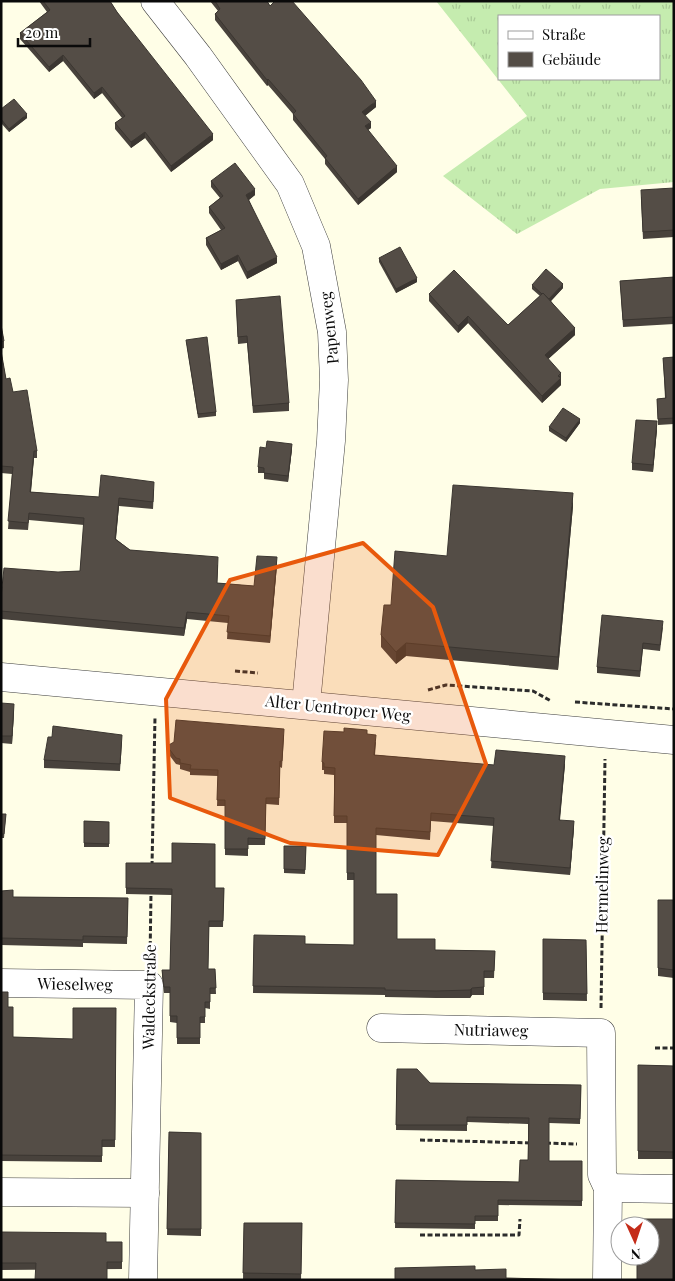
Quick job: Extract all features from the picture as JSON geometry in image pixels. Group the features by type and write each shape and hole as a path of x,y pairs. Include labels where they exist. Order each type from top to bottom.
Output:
{"street":[{"name":"Papenweg","path":"155,1 198,56 290,184 316,246 332,332 334,380 331,441 306,704"},
{"name":"Alter Uentroper Weg","path":"1,677 306,704 674,740"},
{"name":"Wieselweg","path":"1,983 150,985"},
{"name":"Waldeckstraße","path":"143,1280 150,985"},
{"name":"Nutriaweg","path":"381,1028 601,1024"},
{"path":"601,1024 602,1175 608,1188 607,1280"},
{"path":"608,1188 674,1189"},
{"path":"1,1192 145,1193"}],"path":[{"path":"152,873 155,714"},
{"name":"Hermelinweg","path":"601,1024 605,754"},
{"name":"Waldeckstraße","path":"150,985 152,882"},
{"path":"655,1048 674,1048"},
{"path":"420,1140 535,1143"},
{"path":"544,1143 602,1145"},
{"path":"420,1235 519,1235 520,1219"}],"highlighted area":[{"path":"363,543 433,607 486,764 438,855 290,843 170,798 166,699 230,580"}],"green space":[{"path":"436,1 674,1 674,182 600,189 517,234 443,176 527,116 499,80 660,80 660,15 498,15 498,79"}],"building":[{"path":"43,1 110,1 213,134 171,166 145,132 131,142 115,123 125,116 102,87 94,93 63,55 49,67 20,33 50,10"},
{"path":"215,1 267,1 270,6 275,1 292,1 361,80 376,101 362,112 371,122 365,126 397,166 358,199 293,114 296,111 267,80 215,14 220,9"},
{"path":"14,99 27,114 9,129 1,119 1,109"},
{"path":"235,163 255,189 246,195 277,257 247,272 238,255 221,264 206,238 225,228 209,207 223,196 211,181"},
{"path":"674,188 674,230 643,232 641,190"},
{"path":"400,247 417,278 396,289 379,258"},
{"path":"546,269 563,284 549,299 532,285"},
{"path":"454,270 508,325 543,293 575,328 545,355 561,373 558,376 561,378 542,396 468,316 458,326 429,294"},
{"path":"674,277 674,317 623,320 620,281"},
{"path":"280,296 289,403 253,406 247,336 238,337 236,300"},
{"path":"1,325 4,341 1,342"},
{"path":"207,337 216,412 198,414 186,340"},
{"path":"1,351 6,379 10,378 13,392 27,390 37,451 34,451 30,492 99,497 101,475 154,482 153,502 119,498 115,539 130,550 218,557 217,583 254,586 257,556 277,557 270,636 227,632 229,616 187,612 184,628 1,611 4,568 58,572 80,571 84,518 29,513 28,523 8,521 13,467 1,466"},
{"path":"674,357 674,418 658,419 657,399 666,398 663,358"},
{"path":"563,408 580,419 566,438 549,427"},
{"path":"636,420 657,421 653,465 632,463"},
{"path":"267,441 292,444 288,476 264,473 264,468 258,467 260,447 266,448"},
{"path":"453,485 573,493 558,657 406,643 396,652 381,635 384,605 391,605 395,551 447,556"},
{"path":"602,615 663,621 660,645 643,643 640,671 597,667"},
{"path":"1,703 14,704 12,736 1,736"},
{"path":"176,720 284,729 282,761 280,761 279,798 266,798 265,839 248,838 248,849 225,849 225,800 217,800 218,770 190,769 191,765 180,763 180,759 176,758 167,746 174,742"},
{"path":"53,726 122,735 120,764 44,760 48,737 52,737"},
{"path":"344,728 367,730 367,734 376,735 374,755 494,765 496,750 565,756 559,820 574,821 570,868 491,861 494,818 431,813 430,832 376,828 376,894 397,894 397,939 435,939 435,950 495,951 494,971 484,971 484,987 472,988 470,990 436,991 385,990 385,988 253,986 254,935 305,936 305,944 354,945 354,873 347,873 347,816 334,816 335,768 324,767 322,762 324,731 344,732"},
{"path":"1,814 6,814 4,834 1,834"},
{"path":"84,821 109,822 109,844 84,843"},
{"path":"172,843 215,844 215,888 224,888 223,921 209,921 208,969 215,969 216,988 210,988 210,1002 205,1002 205,1017 200,1017 200,1038 177,1038 177,1016 170,1016 170,987 164,987 162,970 170,970 172,889 126,888 126,863 172,863"},
{"path":"284,846 306,846 305,870 284,869"},
{"path":"13,890 13,897 128,898 127,937 83,936 83,940 1,938 1,891"},
{"path":"658,900 674,900 674,970 658,968"},
{"path":"543,939 586,940 587,994 543,993"},
{"path":"1,992 8,992 8,1007 13,1007 13,1037 73,1039 73,1008 116,1008 115,1140 102,1140 102,1156 1,1155"},
{"path":"638,1065 674,1066 674,1152 638,1151"},
{"path":"397,1069 417,1069 430,1083 581,1085 580,1119 549,1118 549,1161 582,1161 582,1201 498,1200 498,1216 475,1216 475,1224 395,1223 396,1180 519,1182 520,1160 528,1160 529,1118 467,1117 467,1125 396,1125"},
{"path":"169,1132 201,1133 201,1229 167,1229"},
{"path":"660,1219 674,1219 674,1280 637,1280 637,1266 660,1266"},
{"path":"244,1223 302,1223 301,1274 243,1273"},
{"path":"1,1232 106,1233 106,1242 122,1242 122,1262 107,1262 107,1280 35,1280 36,1263 1,1263"},
{"path":"475,1266 475,1270 506,1269 506,1278 579,1280 395,1280 395,1268"}]}
